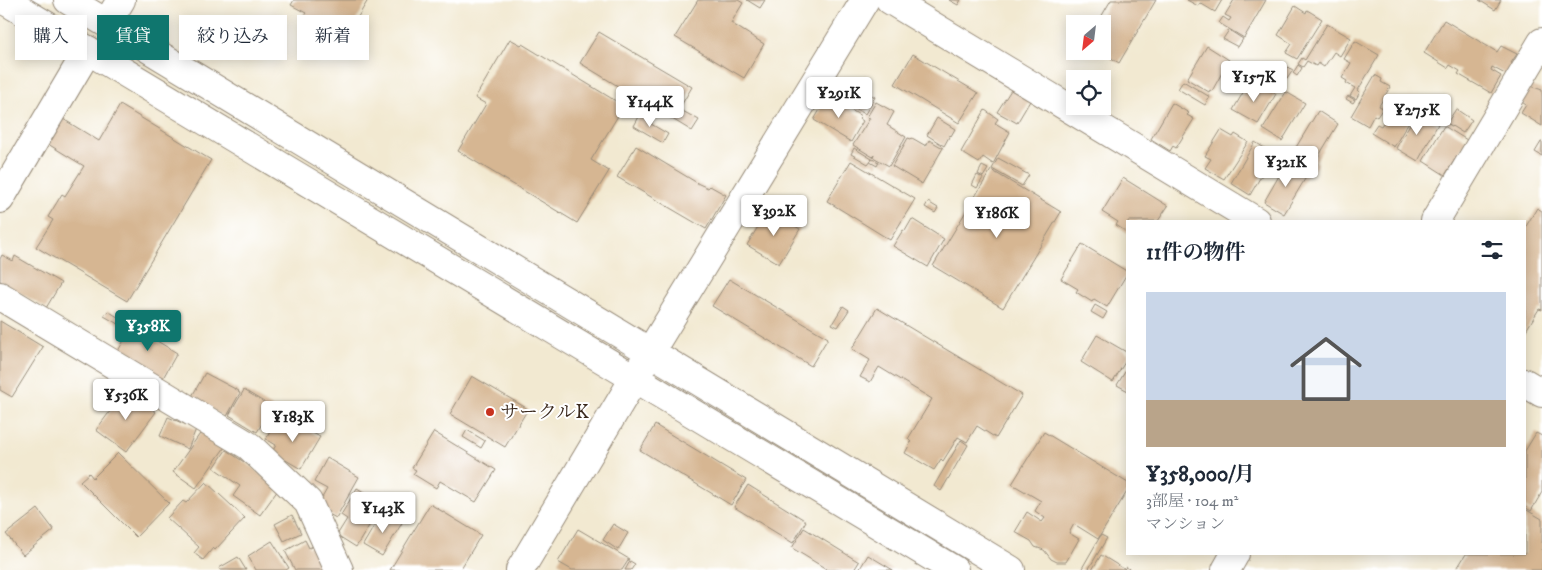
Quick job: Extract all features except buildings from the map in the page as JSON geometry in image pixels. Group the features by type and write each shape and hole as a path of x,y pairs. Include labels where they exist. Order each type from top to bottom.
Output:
{"street":[{"path":"4,0 954,570"},
{"path":"68,0 97,17"},
{"path":"112,15 121,0"},
{"path":"520,570 650,352 865,0"},
{"path":"890,0 1254,220"},
{"path":"1435,220 1542,42"},
{"path":"0,199 88,50"},
{"path":"168,60 1011,570"},
{"path":"0,296 249,446 308,502 339,570"},
{"path":"1526,384 1542,393"},
{"path":"1226,570 1234,555"}],"place":[{"name":"サークルK","path":"490,412"}]}
